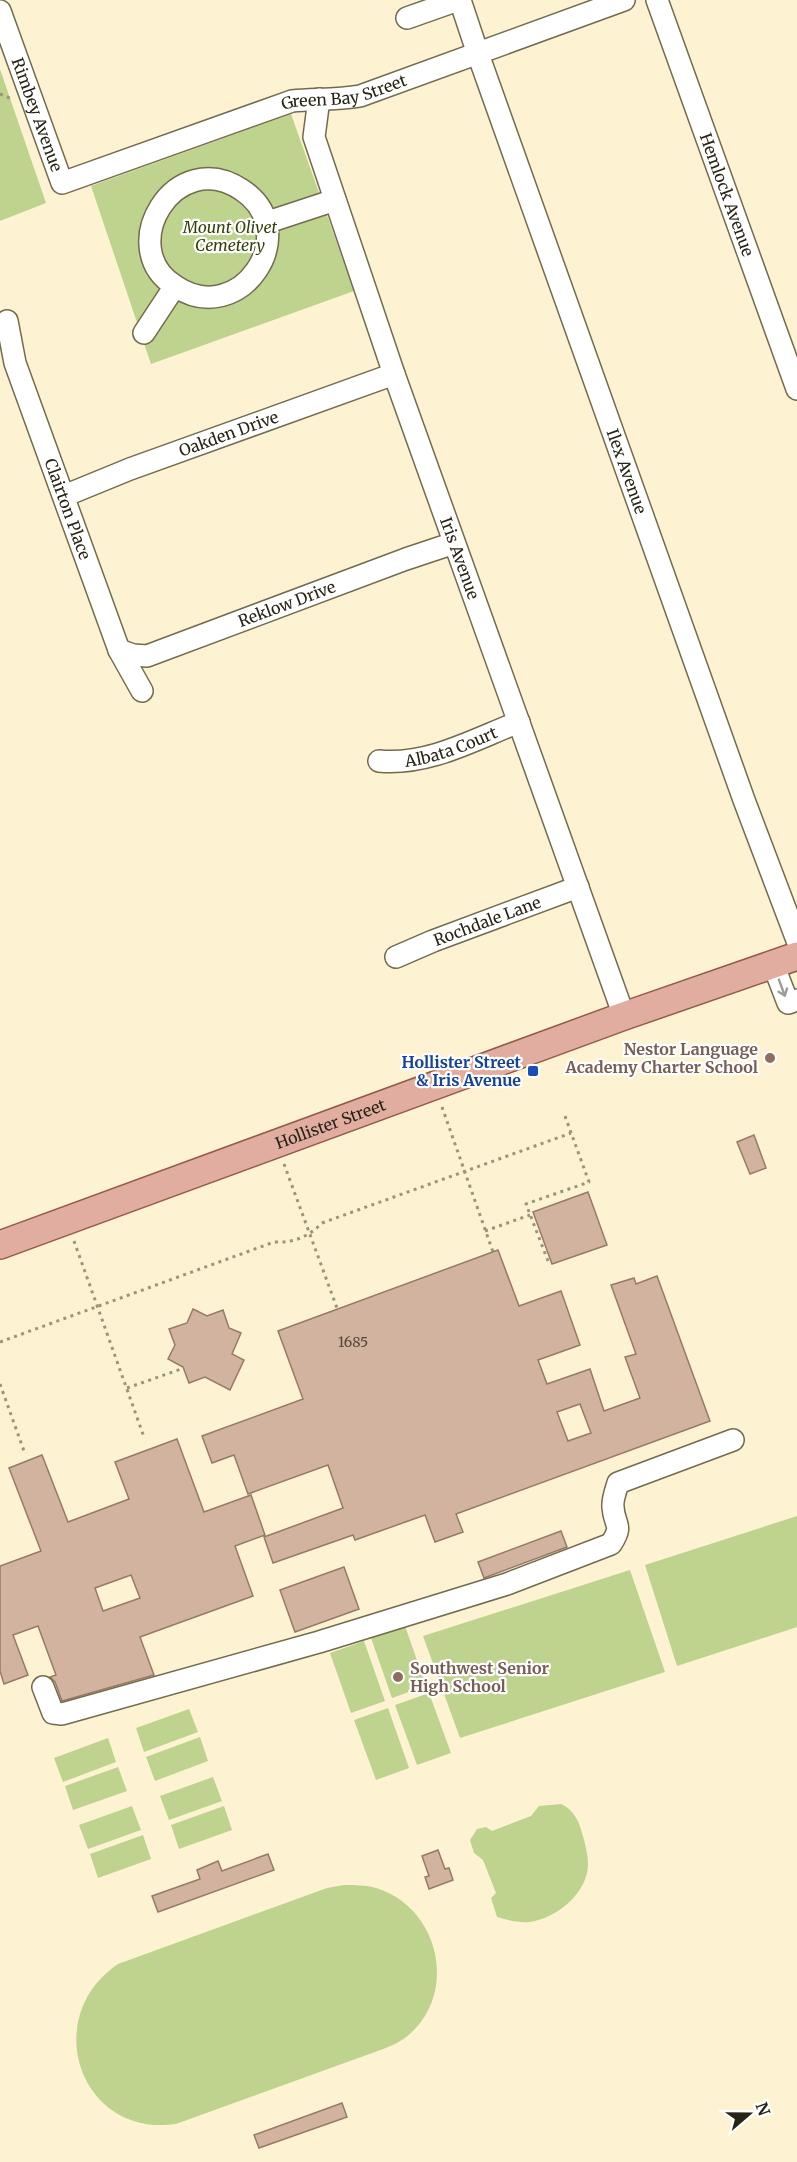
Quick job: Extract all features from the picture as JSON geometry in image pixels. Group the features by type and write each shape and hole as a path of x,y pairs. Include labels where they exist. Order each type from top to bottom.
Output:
{"main road":[{"name":"Hollister Street","path":"0,1245 624,1016 785,960"}],"street":[{"path":"407,18 459,0"},
{"name":"Ilex Avenue","path":"459,0 744,800 797,940"},
{"name":"Green Bay Street","path":"62,183 292,101 340,100 360,96 624,0"},
{"name":"Hemlock Avenue","path":"657,0 797,389"},
{"name":"Rimbey Avenue","path":"0,11 62,183"},
{"name":"Iris Avenue","path":"319,99 314,137 394,374 624,1016"},
{"path":"212,179 230,183 246,192 254,201 265,223 267,247 263,259 250,280 230,293 206,297 194,295 176,286 163,275 157,265 150,241 152,223 159,206 177,189 199,180 212,179"},
{"path":"265,223 335,200"},
{"path":"144,333 176,286"},
{"name":"Clairton Place","path":"7,321 15,363 119,650 142,691"},
{"name":"Oakden Drive","path":"64,496 130,469 394,374"},
{"name":"Reklow Drive","path":"119,650 133,655 147,656 454,543"},
{"name":"Albata Court","path":"379,761 415,759 437,754 519,722"},
{"name":"Rochdale Lane","path":"396,957 578,887"},
{"path":"785,960 788,1003 797,1000"},
{"path":"43,1687 52,1713 62,1713 320,1642 507,1584 611,1544 618,1533 618,1522 613,1507 618,1483 733,1440"}],"path":[{"path":"442,1107 493,1252"},
{"path":"548,1261 526,1204 589,1182 566,1116"},
{"path":"0,1342 274,1242 288,1243 310,1235 322,1223 571,1133"},
{"path":"284,1164 337,1308"},
{"path":"485,1231 530,1215"},
{"path":"74,1241 144,1437"},
{"path":"127,1388 184,1368"},
{"path":"0,1384 24,1451"}],"green space":[{"path":"0,69 46,203 0,221"},
{"name":"Mount Olivet Cemetery","path":"291,114 354,291 151,364 91,186"},
{"path":"797,1516 797,1627 677,1666 645,1565"},
{"path":"630,1570 665,1672 460,1738 423,1636"},
{"path":"405,1626 426,1686 392,1698 371,1638"},
{"path":"364,1641 385,1701 351,1713 330,1653"},
{"path":"429,1693 451,1753 417,1765 395,1705"},
{"path":"388,1708 409,1768 376,1780 354,1720"},
{"path":"189,1709 198,1732 144,1752 136,1728"},
{"path":"200,1737 208,1761 155,1781 146,1757"},
{"path":"108,1738 116,1762 63,1782 54,1758"},
{"path":"118,1767 127,1791 73,1810 65,1786"},
{"path":"213,1777 222,1801 169,1820 160,1796"},
{"path":"561,1804 575,1816 587,1852 587,1875 583,1885 569,1903 550,1916 529,1922 497,1917 491,1898 496,1893 483,1860 474,1853 470,1840 477,1829 486,1827 492,1831 531,1816 539,1806"},
{"path":"132,1806 141,1830 88,1849 79,1825"},
{"path":"224,1806 232,1830 179,1849 171,1825"},
{"path":"143,1835 151,1859 98,1878 90,1854"},
{"path":"344,1885 376,1888 398,1899 416,1915 429,1934 436,1957 437,1980 432,2002 420,2023 402,2040 386,2048 176,2124 143,2123 115,2112 95,2094 81,2069 76,2042 80,2013 94,1987 118,1964 327,1888"}],"building":[{"path":"754,1135 766,1168 750,1174 737,1142"},
{"path":"588,1192 607,1245 552,1264 533,1212"},
{"path":"498,1250 519,1306 561,1291 580,1345 538,1360 547,1384 590,1369 604,1411 640,1398 625,1357 636,1354 611,1285 634,1278 636,1284 657,1276 710,1421 456,1514 463,1532 435,1542 425,1515 355,1540 353,1535 273,1563 264,1537 343,1508 328,1465 248,1494 234,1455 212,1463 202,1436 303,1399 278,1331","holes":["580,1404 591,1433 568,1441 557,1412"]},
{"path":"193,1309 207,1316 223,1310 229,1328 241,1333 232,1354 244,1360 230,1390 205,1377 189,1383 183,1367 168,1359 175,1345 169,1329 187,1323"},
{"path":"177,1439 204,1512 251,1495 265,1535 235,1546 253,1596 140,1637 154,1675 62,1701 55,1682 50,1677 56,1675 38,1626 13,1635 28,1675 4,1684 0,1671 0,1566 41,1551 9,1468 42,1455 68,1522 129,1499 115,1462","holes":["131,1575 140,1598 103,1611 95,1588"]},
{"path":"561,1531 567,1547 484,1578 478,1562"},
{"path":"344,1567 359,1609 295,1632 280,1590"},
{"path":"438,1850 445,1869 449,1868 453,1880 429,1889 425,1877 429,1876 422,1856"},
{"path":"268,1854 274,1870 158,1912 152,1896 200,1879 197,1870 218,1861 222,1871"},
{"path":"342,2103 347,2117 259,2148 254,2135"}],"place":[{"name":"Nestor Language Academy Charter School","path":"770,1058"},
{"name":"Hollister Street & Iris Avenue","path":"533,1071"},
{"name":"Southwest Senior High School","path":"398,1677"}]}
